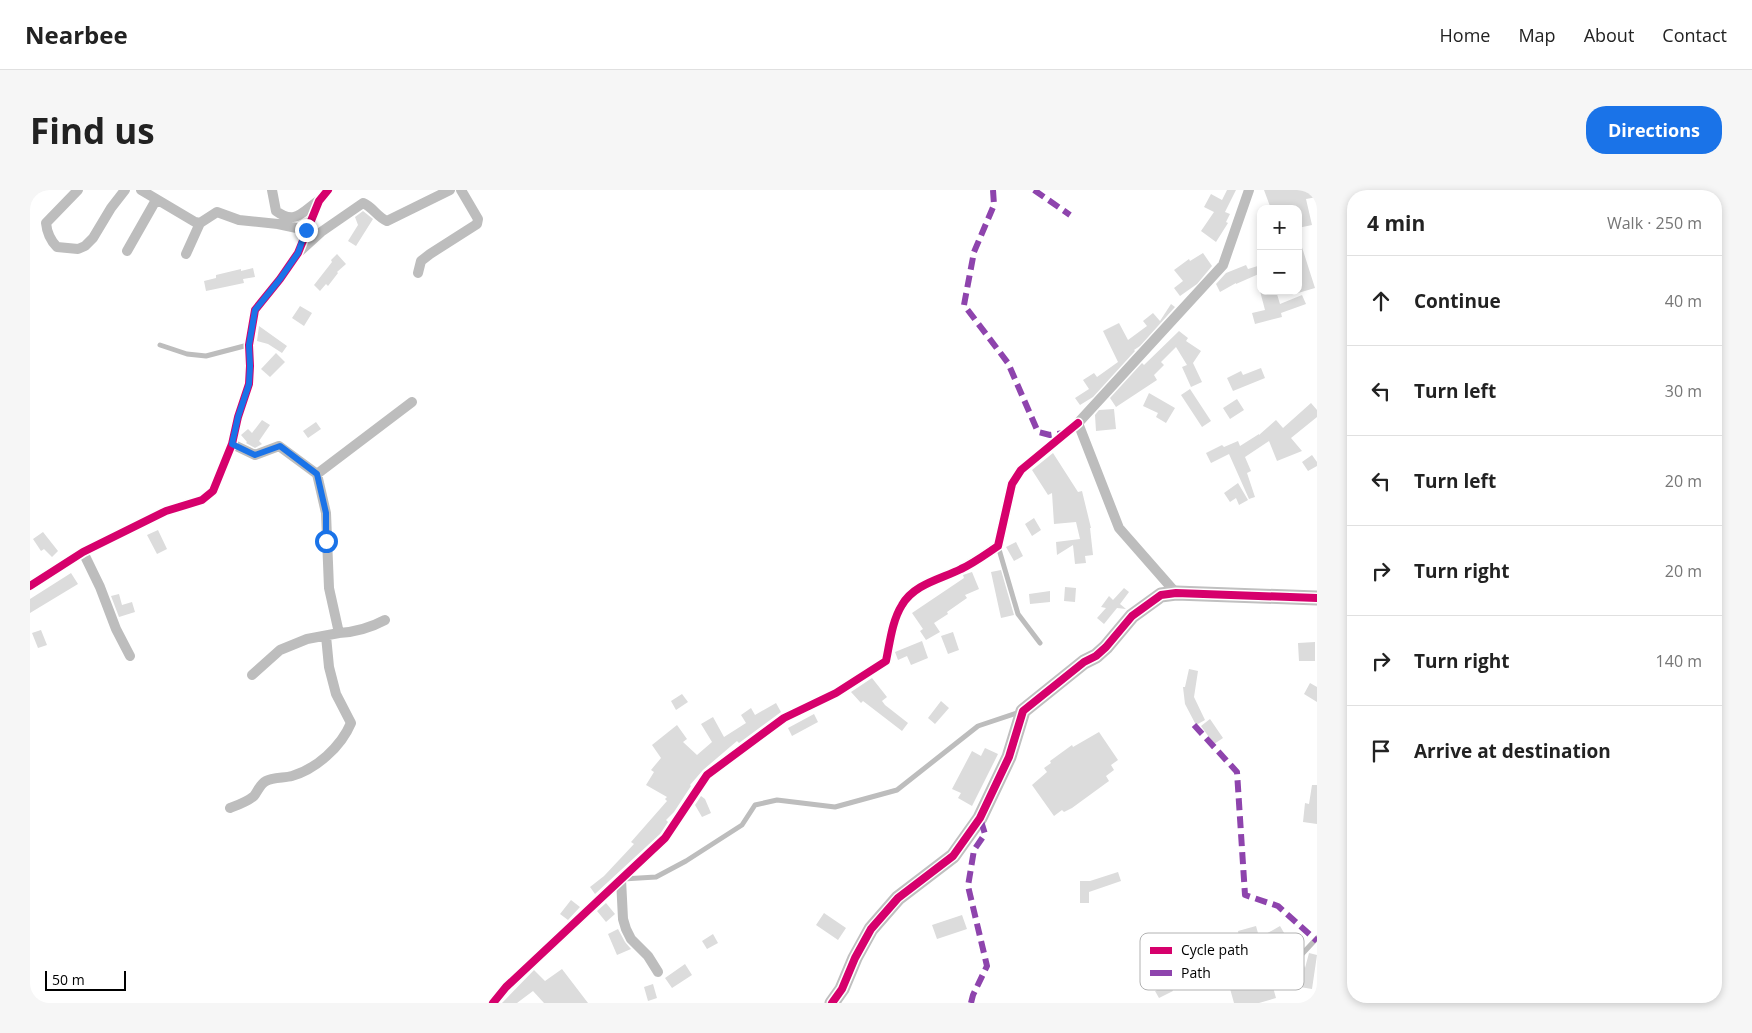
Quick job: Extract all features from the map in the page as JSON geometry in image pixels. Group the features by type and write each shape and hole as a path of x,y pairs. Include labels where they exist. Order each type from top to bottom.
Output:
{"street":[{"path":"78,190 46,223 52,243 57,247 78,249 85,246 93,238 111,208 126,190"},
{"path":"141,190 195,222 200,223"},
{"path":"272,190 276,211 285,217 294,218 319,201"},
{"path":"298,253 319,201 328,190"},
{"path":"30,586 82,552 166,511 202,500 213,490 232,444 238,417 249,384 249,345 255,310 298,253 321,232 363,203 370,206 387,221 450,190"},
{"path":"418,273 421,262 430,254 477,224 478,219 461,190"},
{"path":"493,1003 506,987 665,838 707,775 784,718 836,693 886,661 893,627 902,604 912,592 962,569 998,546 1012,484 1021,470 1078,423 1224,265 1249,190"},
{"path":"127,251 156,200"},
{"path":"186,254 200,223 217,212 239,220 278,224 306,230"},
{"path":"317,474 412,402"},
{"path":"1078,423 1119,528 1176,593"},
{"path":"232,444 255,455 280,446 317,474 326,513 329,588 339,633"},
{"path":"82,552 100,587 116,629 130,656"},
{"path":"832,1003 842,989 855,958 871,929 898,898 953,856 980,818 1009,757 1023,712 1084,662 1106,648 1132,616 1161,595 1176,593 1317,598"},
{"path":"252,675 280,650 307,639 370,628 385,620"},
{"path":"230,808 245,802 255,795 267,779 282,778 302,773 324,758 347,734 351,724 336,694 329,667 326,636"},
{"path":"621,879 623,918 626,929 631,939 648,956 658,972"}],"lane":[{"path":"160,346 187,354 206,356 249,345"},
{"path":"998,546 1018,614 1040,643"},
{"path":"621,879 656,877 678,865 742,825 755,805 777,800 835,806 897,790 978,726 1023,712"},
{"path":"1304,952 1317,938"}],"building":[{"path":"1227,190 1236,190 1225,212 1230,214 1226,222 1228,223 1216,242 1201,231 1214,212 1204,207 1211,194 1222,200"},
{"path":"1264,190 1317,190 1317,197 1306,199 1312,225 1302,227 1302,205 1270,205"},
{"path":"363,211 373,219 356,246 348,241 358,225 355,217"},
{"path":"1302,247 1315,288 1302,292"},
{"path":"1203,253 1212,266 1197,284 1180,296 1174,288 1183,281 1174,270 1189,259 1190,261"},
{"path":"337,254 346,264 337,272 328,286 326,284 320,291 314,285"},
{"path":"1246,265 1248,269 1257,266 1257,275 1220,292 1216,284 1226,273"},
{"path":"253,268 255,277 243,279 244,283 206,291 204,281 216,278 216,275"},
{"path":"1261,295 1277,295 1280,304 1302,295 1306,304 1281,313 1282,317 1255,324 1252,313 1265,310"},
{"path":"1171,304 1175,307 1140,346 1134,350 1093,397 1080,405 1075,398 1089,389 1083,380 1094,373 1097,377 1118,362 1103,331 1119,323 1128,340 1147,326 1143,321 1153,313 1160,321"},
{"path":"300,306 312,313 304,326 292,318"},
{"path":"259,326 287,346 282,353 268,344 257,341"},
{"path":"1179,331 1188,338 1186,341 1201,351 1193,363 1202,382 1191,387 1182,367 1187,365 1176,347 1161,362 1164,365 1154,375 1157,380 1116,407 1110,398 1142,363 1144,365"},
{"path":"276,353 285,362 270,377 261,369"},
{"path":"1261,368 1265,378 1233,391 1227,378 1241,371 1243,375"},
{"path":"1190,389 1211,421 1202,427 1181,395"},
{"path":"1149,393 1175,408 1166,423 1156,417 1158,413 1143,406"},
{"path":"1237,399 1244,410 1230,419 1223,408"},
{"path":"1311,403 1317,410 1317,417 1291,438 1302,451 1277,461 1269,441 1245,457 1251,471 1247,473 1255,497 1249,499 1229,454 1211,463 1206,453 1222,445 1224,447 1238,441 1240,446 1259,435 1276,420 1283,428"},
{"path":"1114,409 1116,429 1096,431 1095,415 1099,410"},
{"path":"262,420 270,425 259,441 262,444 255,448 246,443 241,435 248,429 252,433"},
{"path":"316,422 321,429 308,438 303,431"},
{"path":"1053,453 1078,492 1082,491 1091,528 1093,555 1085,556 1086,563 1075,564 1073,545 1057,555 1056,542 1080,539 1076,522 1054,524 1052,493 1048,495 1032,470"},
{"path":"1312,455 1317,462 1317,466 1308,471 1302,462"},
{"path":"1238,483 1248,500 1239,505 1236,498 1230,502 1224,493"},
{"path":"1034,518 1041,530 1032,536 1025,524"},
{"path":"158,530 167,549 157,554 147,535"},
{"path":"43,532 58,551 52,557 44,549 41,551 33,539"},
{"path":"1016,542 1023,556 1014,561 1006,547"},
{"path":"1001,570 1014,615 1001,618 991,572"},
{"path":"972,572 979,589 965,595 967,598 934,623 940,632 926,640 920,631 923,629 912,613 964,578 963,575"},
{"path":"71,573 78,584 30,613 30,599"},
{"path":"1065,587 1076,588 1075,602 1064,601"},
{"path":"1124,588 1129,592 1120,604 1126,609 1117,608 1104,624 1097,618 1106,608 1101,607 1109,596 1113,600"},
{"path":"1050,591 1050,602 1030,604 1029,594"},
{"path":"119,594 122,605 132,602 135,612 119,617 111,596"},
{"path":"41,630 47,645 38,648 32,633"},
{"path":"953,632 959,650 948,654 941,636"},
{"path":"922,641 928,658 911,665 907,656 898,660 895,652"},
{"path":"1315,642 1315,661 1299,661 1298,643"},
{"path":"1189,669 1198,671 1194,697 1205,720 1196,725 1185,704 1183,687 1185,687"},
{"path":"872,678 887,697 882,701 885,705 908,723 902,731 863,701 861,703 851,692"},
{"path":"1310,683 1317,687 1317,702 1304,694"},
{"path":"682,694 688,702 676,710 671,701"},
{"path":"941,701 949,708 935,724 928,718"},
{"path":"776,703 781,712 739,743 737,741 703,770 690,785 674,812 666,820 668,822 660,834 595,894 590,887 604,876 634,844 631,842 667,801 665,799 667,797 646,785 654,772 651,770 661,758 652,745 677,725 687,739 683,742 697,755 712,742 701,724 713,717 724,737 746,723 741,715 751,708 755,715"},
{"path":"814,714 818,722 792,736 788,728"},
{"path":"1210,719 1223,738 1214,744 1201,726"},
{"path":"1099,732 1118,760 1111,765 1114,770 1106,776 1109,781 1072,808 1064,812 1062,810 1054,816 1032,785 1047,772 1044,768 1051,763 1050,761 1072,745 1073,747"},
{"path":"985,748 998,754 972,806 958,798 961,793 952,789 972,751 981,756"},
{"path":"1312,785 1317,785 1317,824 1303,822 1305,803 1309,804"},
{"path":"701,796 705,799 711,813 702,817 695,805"},
{"path":"1118,872 1121,881 1089,892 1089,903 1080,903 1080,881 1090,881"},
{"path":"571,900 580,907 568,920 560,914"},
{"path":"606,903 615,914 606,922 597,911"},
{"path":"824,913 846,928 838,940 816,925"},
{"path":"962,915 967,929 937,939 932,925"},
{"path":"1256,926 1258,933 1238,933 1238,931"},
{"path":"1280,926 1284,933 1268,933"},
{"path":"618,929 631,949 617,955 608,934"},
{"path":"713,934 718,943 707,949 702,941"},
{"path":"1309,953 1317,955 1312,989 1304,988 1304,965 1305,968"},
{"path":"685,964 692,975 672,988 665,978"},
{"path":"562,969 588,1003 544,1003 533,991 517,1003 502,1003 534,970 545,981"},
{"path":"653,984 657,998 648,1001 644,987"},
{"path":"1173,990 1173,991 1159,998 1155,991"},
{"path":"1230,990 1274,990 1276,998 1259,1003 1234,1003"}],"marked path":[{"path":"993,190 994,205 974,252 964,305 1008,363 1038,432 1050,435 1063,433"},
{"path":"1034,190 1070,215"},
{"path":"1194,725 1237,772 1245,895 1278,906 1317,941"},
{"path":"971,1003 987,966 968,886 974,850 985,834 980,818"}],"cycle path":[{"path":"30,586 83,552 166,511 202,500 213,491 232,444 238,417 249,384 249,345 255,310 298,253 319,201 328,190"},
{"path":"493,1003 506,987 665,838 707,775 784,718 836,693 886,661 896,618 907,598 921,587 966,567 998,546 1012,484 1021,470 1078,423"},
{"path":"832,1003 842,989 855,958 871,929 898,898 953,856 980,818 1009,757 1023,711 1084,662 1096,656 1132,616 1161,595 1176,593 1317,598"}],"route":[{"path":"306,230 298,253 255,310 249,345 249,384 238,417 232,444 255,455 280,446 317,474 326,513 326,541"}]}
